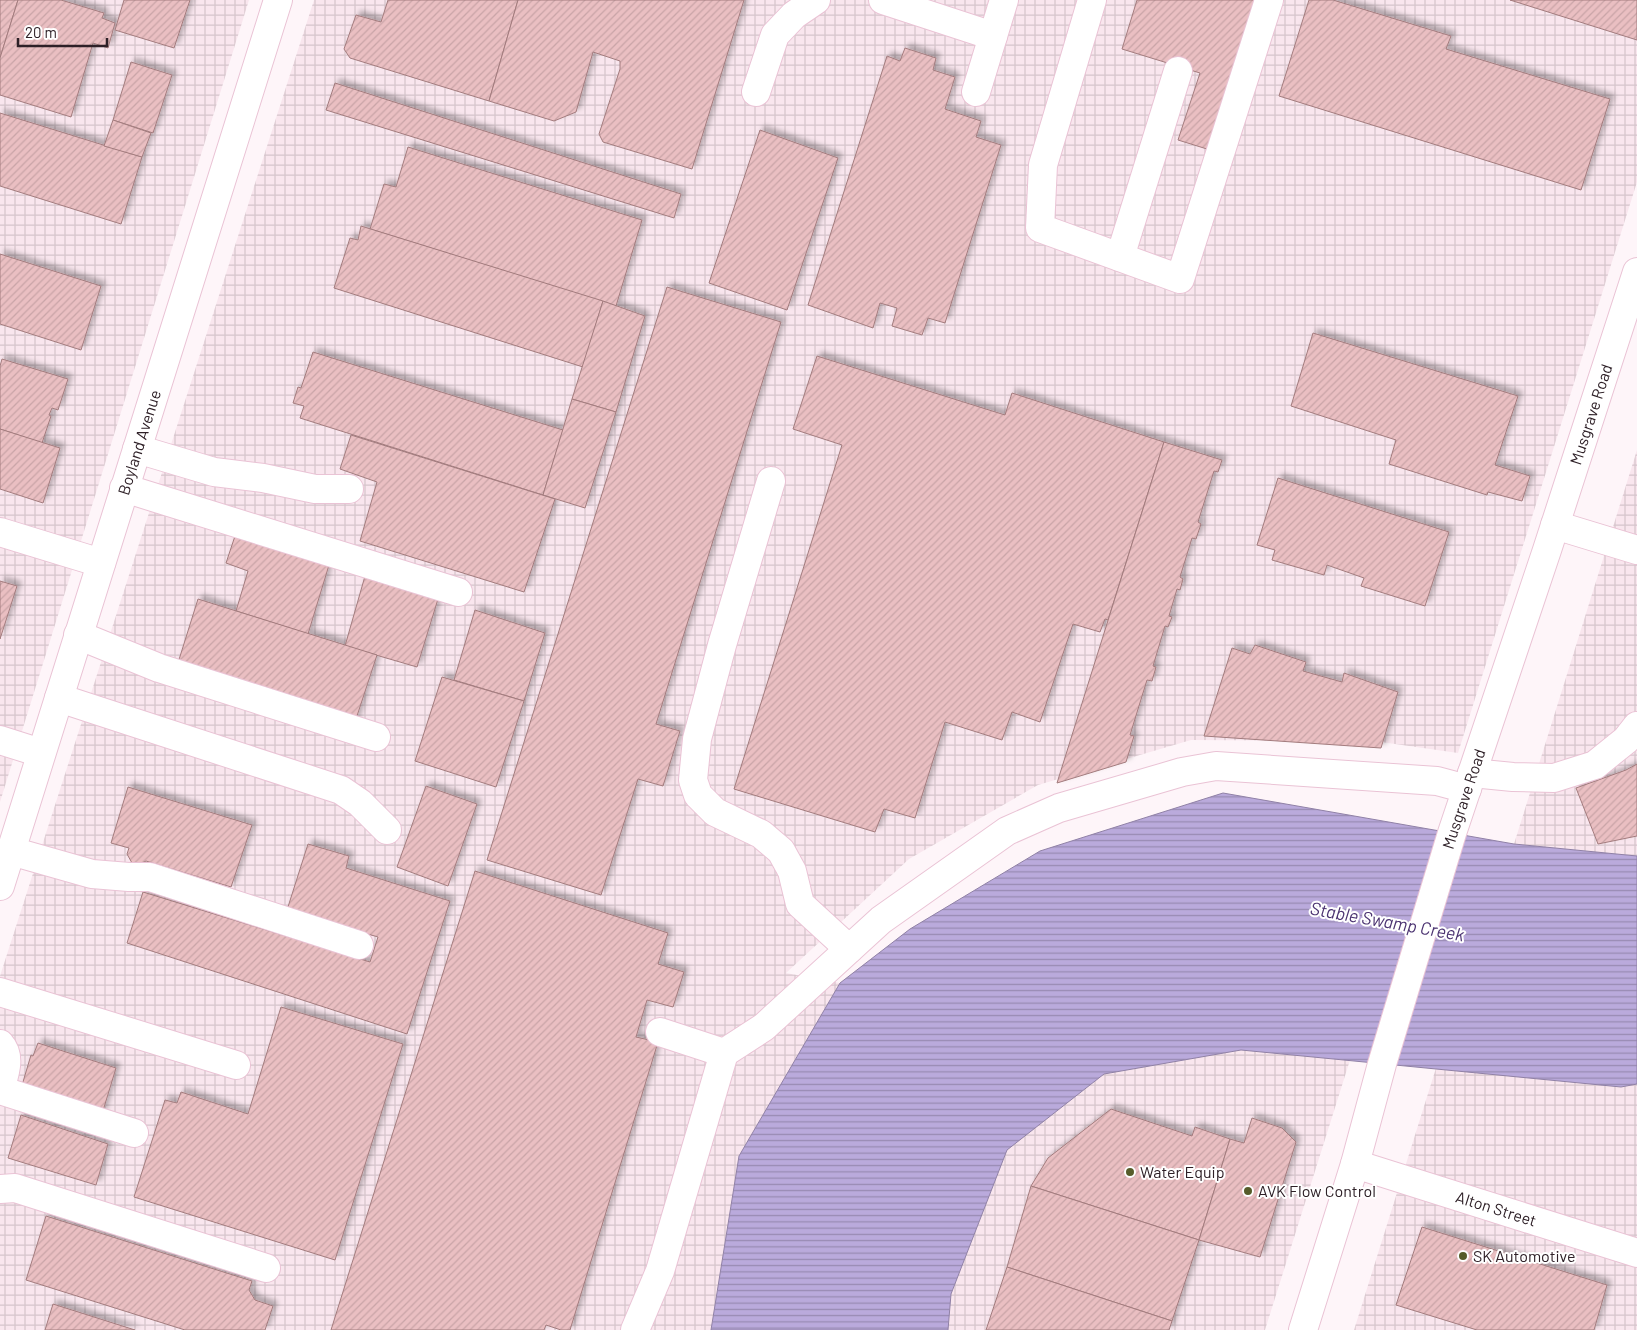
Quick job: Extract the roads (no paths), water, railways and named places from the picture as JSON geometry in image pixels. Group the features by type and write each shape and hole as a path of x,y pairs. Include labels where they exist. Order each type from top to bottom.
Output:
{"street":[{"name":"Boyland Avenue","path":"0,886 278,0"},
{"path":"756,92 775,36 794,16 816,0"},
{"path":"883,0 993,36"},
{"path":"1092,0 1043,165 1040,228 1180,280 1269,0"},
{"path":"976,92 993,36 1000,1"},
{"path":"1120,257 1178,71"},
{"name":"Musgrave Road","path":"1302,1330 1355,1164 1382,1064 1452,833 1637,272"},
{"path":"137,449 214,472 263,478 315,488 349,489"},
{"path":"771,481 722,644 698,739 693,780 698,795 714,812 761,834 781,851 792,871 800,904 849,949"},
{"path":"124,488 458,592"},
{"path":"1554,525 1637,550"},
{"path":"0,532 101,562"},
{"path":"78,635 159,668 376,737"},
{"path":"59,698 341,790 360,803 387,830"},
{"path":"635,1330 660,1271 724,1053 764,1027 881,920 1007,831 1059,808 1182,772 1216,766 1437,781 1470,781 1513,777 1554,778 1595,766 1626,740 1637,726"},
{"path":"0,740 42,753"},
{"path":"11,851 92,874 150,877 359,945"},
{"path":"0,992 236,1065"},
{"path":"660,1032 724,1053"},
{"path":"0,1044 4,1048 7,1064 0,1090 134,1133"},
{"name":"Alton Street","path":"1355,1164 1637,1253"},
{"path":"0,1189 15,1188 266,1268"}],"water":[{"name":"Stable Swamp Creek","path":"1223,793 1514,844 1637,856 1637,1084 1621,1087 1241,1050 1104,1074 1007,1150 951,1294 948,1330 711,1330 739,1156 840,983 910,929 1040,851"}],"place":[{"name":"Water Equip","path":"1130,1172"},
{"name":"AVK Flow Control","path":"1248,1191"},
{"name":"SK Automotive","path":"1463,1256"}]}
